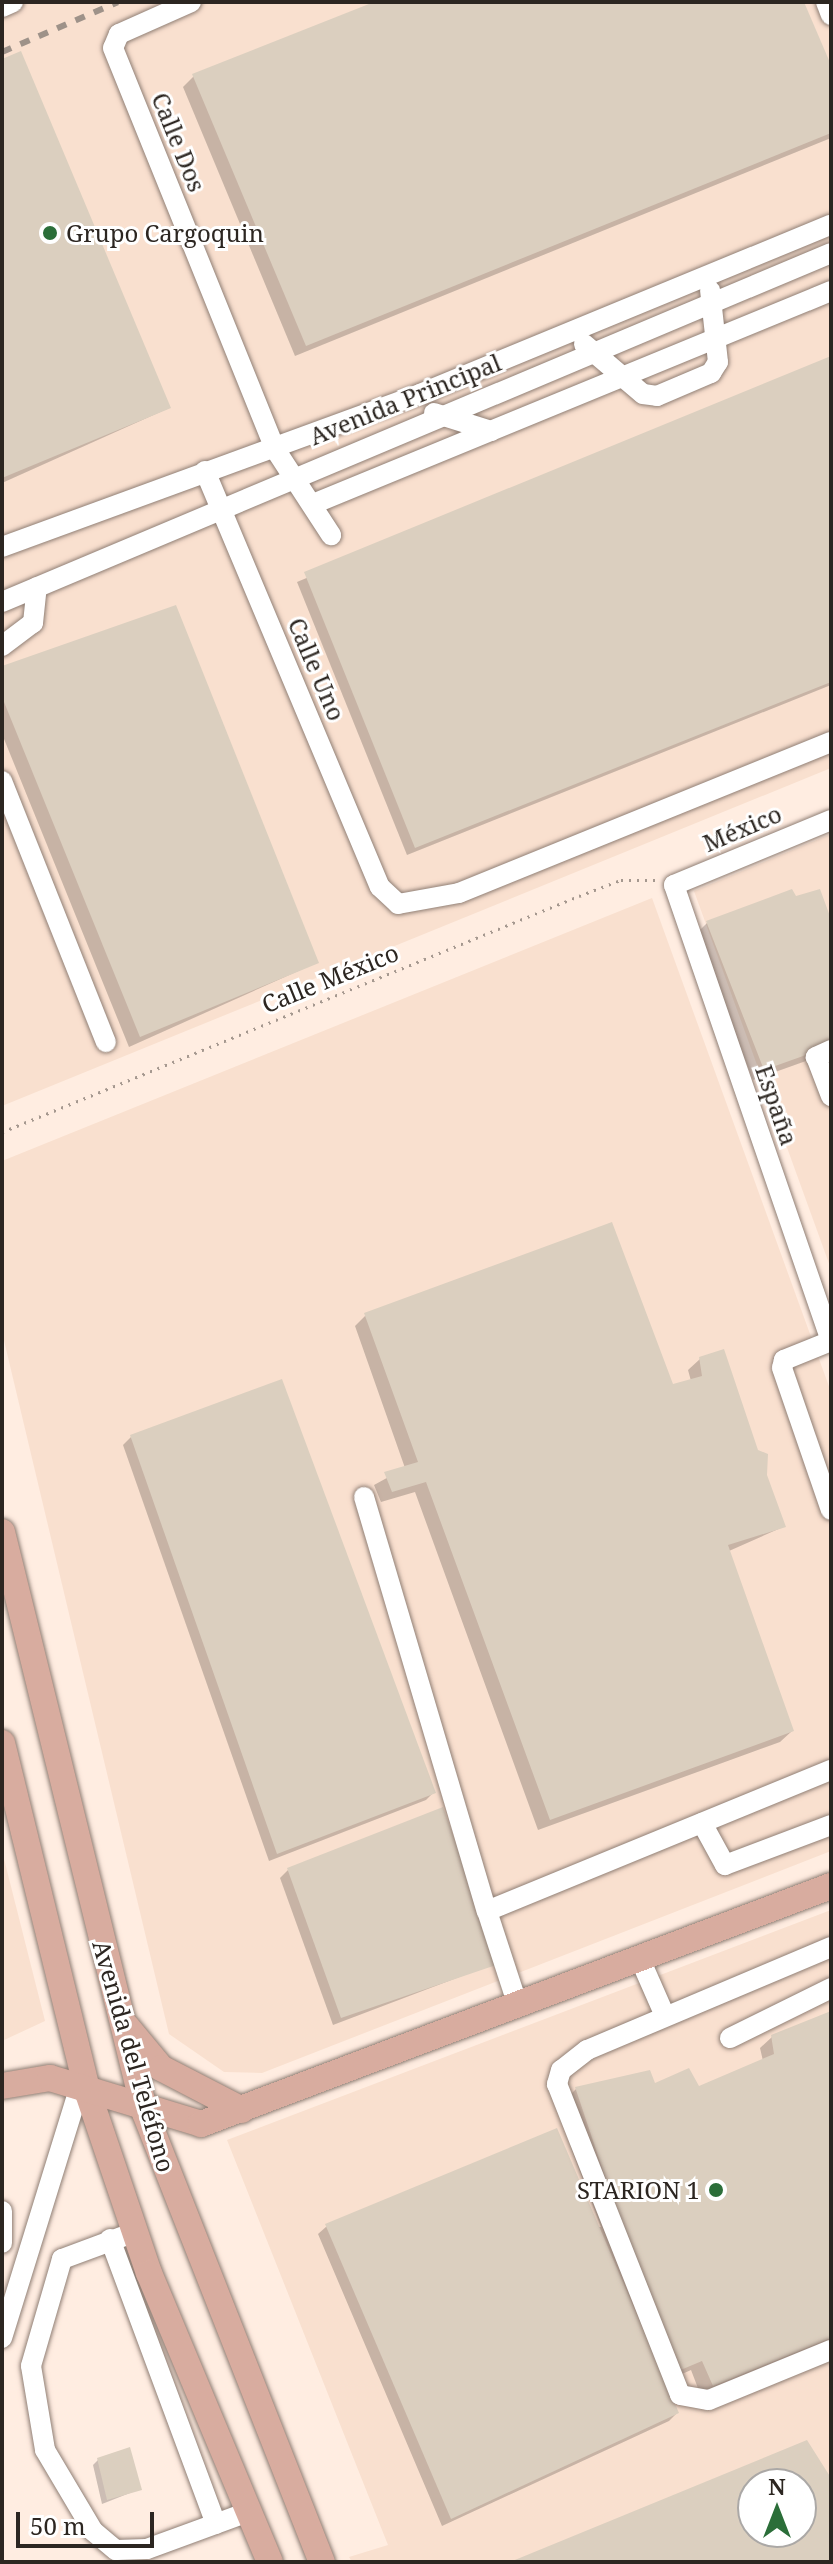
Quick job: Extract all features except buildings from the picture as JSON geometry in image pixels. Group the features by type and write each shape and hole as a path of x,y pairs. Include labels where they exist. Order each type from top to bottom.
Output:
{"main road":[{"name":"Avenida del Teléfono","path":"2,1532 145,2113 197,2256 322,2562"},
{"name":"Avenida del Teléfono","path":"2,1743 83,2091 123,2236 270,2562"},
{"path":"2,2086 50,2078 145,2113 201,2124 831,1886"},
{"path":"120,2018 161,2068 242,2110"}],"street":[{"path":"2,7 13,2"},
{"name":"Calle Dos","path":"191,2 119,34 112,45 275,449 294,473 331,535"},
{"path":"826,2 831,15"},
{"name":"Avenida Principal","path":"3,545 420,394 831,225"},
{"name":"Avenida Principal","path":"2,602 222,509 294,473 831,253"},
{"path":"576,330 589,352 621,378 657,396 711,373 717,338 715,301 704,278"},
{"path":"313,504 831,291"},
{"path":"420,394 435,415 491,431"},
{"name":"Calle Uno","path":"205,471 380,887 398,904 434,902 831,742"},
{"path":"2,646 30,630 37,587"},
{"path":"2,781 106,1042"},
{"name":"México","path":"674,885 831,820"},
{"name":"España","path":"674,885 824,1298 831,1341"},
{"path":"831,1050 816,1057 831,1096"},
{"path":"831,1341 784,1360 782,1368 831,1510"},
{"path":"364,1497 518,2006"},
{"path":"487,1911 831,1770"},
{"path":"702,1823 725,1865 831,1825"},
{"path":"830,1950 665,2016 571,2059 557,2084 671,2385 680,2395 709,2400 831,2350"},
{"path":"640,1959 665,2016"},
{"path":"730,2038 831,1988"},
{"path":"2,2338 83,2091"},
{"path":"2,2211 2,2243"},
{"path":"216,2524 123,2236 73,2250 60,2266 31,2366 45,2450 93,2531 116,2550 147,2549 216,2524 248,2512"}],"path":[{"name":"Calle México","path":"2,1132 601,887 636,877 674,885"}],"shaded area":[{"path":"831,2 831,768 2,1106 2,3"},
{"path":"831,834 831,1269 694,891"},
{"path":"652,898 831,1392 831,1851 262,2073 224,2072 169,2034 2,1332 2,1161"},
{"path":"2,1851 45,2021 2,2041"},
{"path":"831,1910 831,2562 352,2562 349,2557 388,2545 227,2140"}],"railway":[{"path":"2,52 118,2"}],"place":[{"name":"Grupo Cargoquin","path":"50,233"},
{"name":"STARION 1","path":"716,2190"}]}
